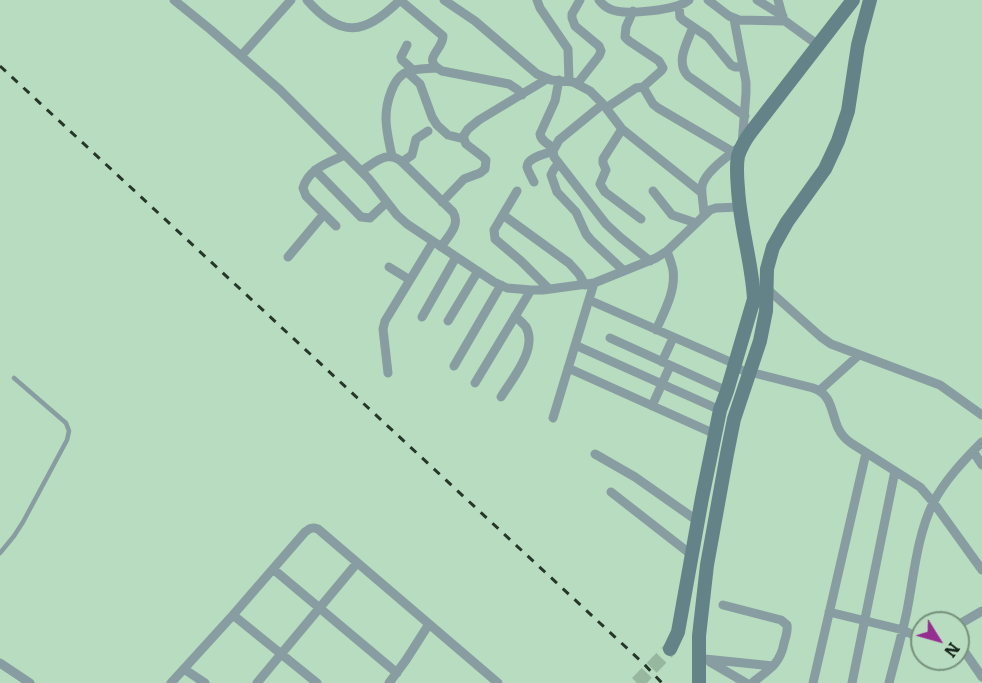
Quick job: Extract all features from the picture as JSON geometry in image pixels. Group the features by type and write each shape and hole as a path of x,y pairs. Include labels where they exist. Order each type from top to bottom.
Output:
{"main road":[{"path":"699,683 699,636 707,565 734,418 760,341 766,311 767,269 773,247 787,222 825,169 838,141 848,111 858,45 870,0"},
{"path":"670,649 678,632 720,410 754,299 739,207 737,149 852,1"}],"street":[{"path":"174,0 280,90 377,187 397,215 407,224 501,285 518,290 531,290 589,284 624,272 667,251 710,210 739,207"},
{"path":"242,56 291,0"},
{"path":"307,0 339,27 356,28 387,13 400,0 443,36 443,44 432,58 436,68 508,84 522,95"},
{"path":"444,0 475,21 537,74 547,79 568,82 590,91 622,129 702,193"},
{"path":"537,0 568,49 568,82"},
{"path":"580,0 572,14 573,22 599,46 601,51 599,56 568,82 555,101 540,134 553,150 558,164 612,231 650,261"},
{"path":"599,0 603,6 619,12 679,6 689,0"},
{"path":"708,0 734,19 784,19"},
{"path":"757,0 818,45"},
{"path":"778,0 784,19"},
{"path":"679,6 680,17 708,37 727,62 735,67 743,67"},
{"path":"534,182 527,167 531,159 553,150 559,140 604,106 636,88 643,87 663,68 659,61 626,37 626,27 633,11"},
{"path":"704,215 702,187 710,172 737,149 745,116 746,93 734,19"},
{"path":"693,27 682,57 683,69 688,76 745,116"},
{"path":"407,45 401,57 402,60 420,84 432,117 448,135 464,140"},
{"path":"392,156 387,129 387,109 397,80 410,71 436,68"},
{"path":"442,202 464,179 485,169 486,160 464,140 464,135 473,124 547,79"},
{"path":"643,87 658,108 737,149"},
{"path":"622,129 603,159 606,170 600,184 605,192 641,219"},
{"path":"402,162 412,155 416,140 428,131"},
{"path":"336,226 304,192 303,188 315,170 345,155"},
{"path":"361,171 387,156 392,156 402,162 456,216 455,227 437,244 389,313 383,329 388,373"},
{"path":"558,164 551,175 557,192 576,212 586,234 624,272"},
{"path":"315,170 361,218 370,218 387,202"},
{"path":"517,191 494,230 495,239 549,289"},
{"path":"653,191 672,215 696,224"},
{"path":"588,201 605,192"},
{"path":"288,257 324,214"},
{"path":"502,215 569,263 589,284 589,300 553,418"},
{"path":"656,330 670,297 672,284 673,270 667,251"},
{"path":"422,317 456,257"},
{"path":"389,267 410,280"},
{"path":"448,321 478,271"},
{"path":"751,276 831,344 940,385 982,415"},
{"path":"454,366 501,285"},
{"path":"475,383 531,290"},
{"path":"589,300 734,366 820,390 828,398 838,430 843,437 920,487 982,570"},
{"path":"501,397 521,366 529,345 527,329 515,316"},
{"path":"610,338 727,391"},
{"path":"652,406 662,384 673,338"},
{"path":"575,345 720,410"},
{"path":"820,390 859,355"},
{"path":"568,368 715,434"},
{"path":"889,683 903,630 920,539 927,517 933,502 950,477 982,442"},
{"path":"973,451 982,465"},
{"path":"813,683 867,453"},
{"path":"595,454 630,474 699,522"},
{"path":"852,683 895,471"},
{"path":"611,492 693,555"},
{"path":"171,683 305,532 314,527 498,683"},
{"path":"257,683 357,563"},
{"path":"273,569 397,673"},
{"path":"723,605 785,622 787,629 779,660 752,683"},
{"path":"829,612 910,633"},
{"path":"233,615 317,683"},
{"path":"389,683 429,624"},
{"path":"746,683 705,659 773,666"},
{"path":"970,660 982,677"},
{"path":"0,663 30,683"},
{"path":"184,669 206,683"}],"lane":[{"path":"0,552 23,522 67,440 69,431 66,423 14,378"}],"tunnel":[{"path":"637,683 670,649"}],"railway":[{"path":"0,66 662,683"}]}
